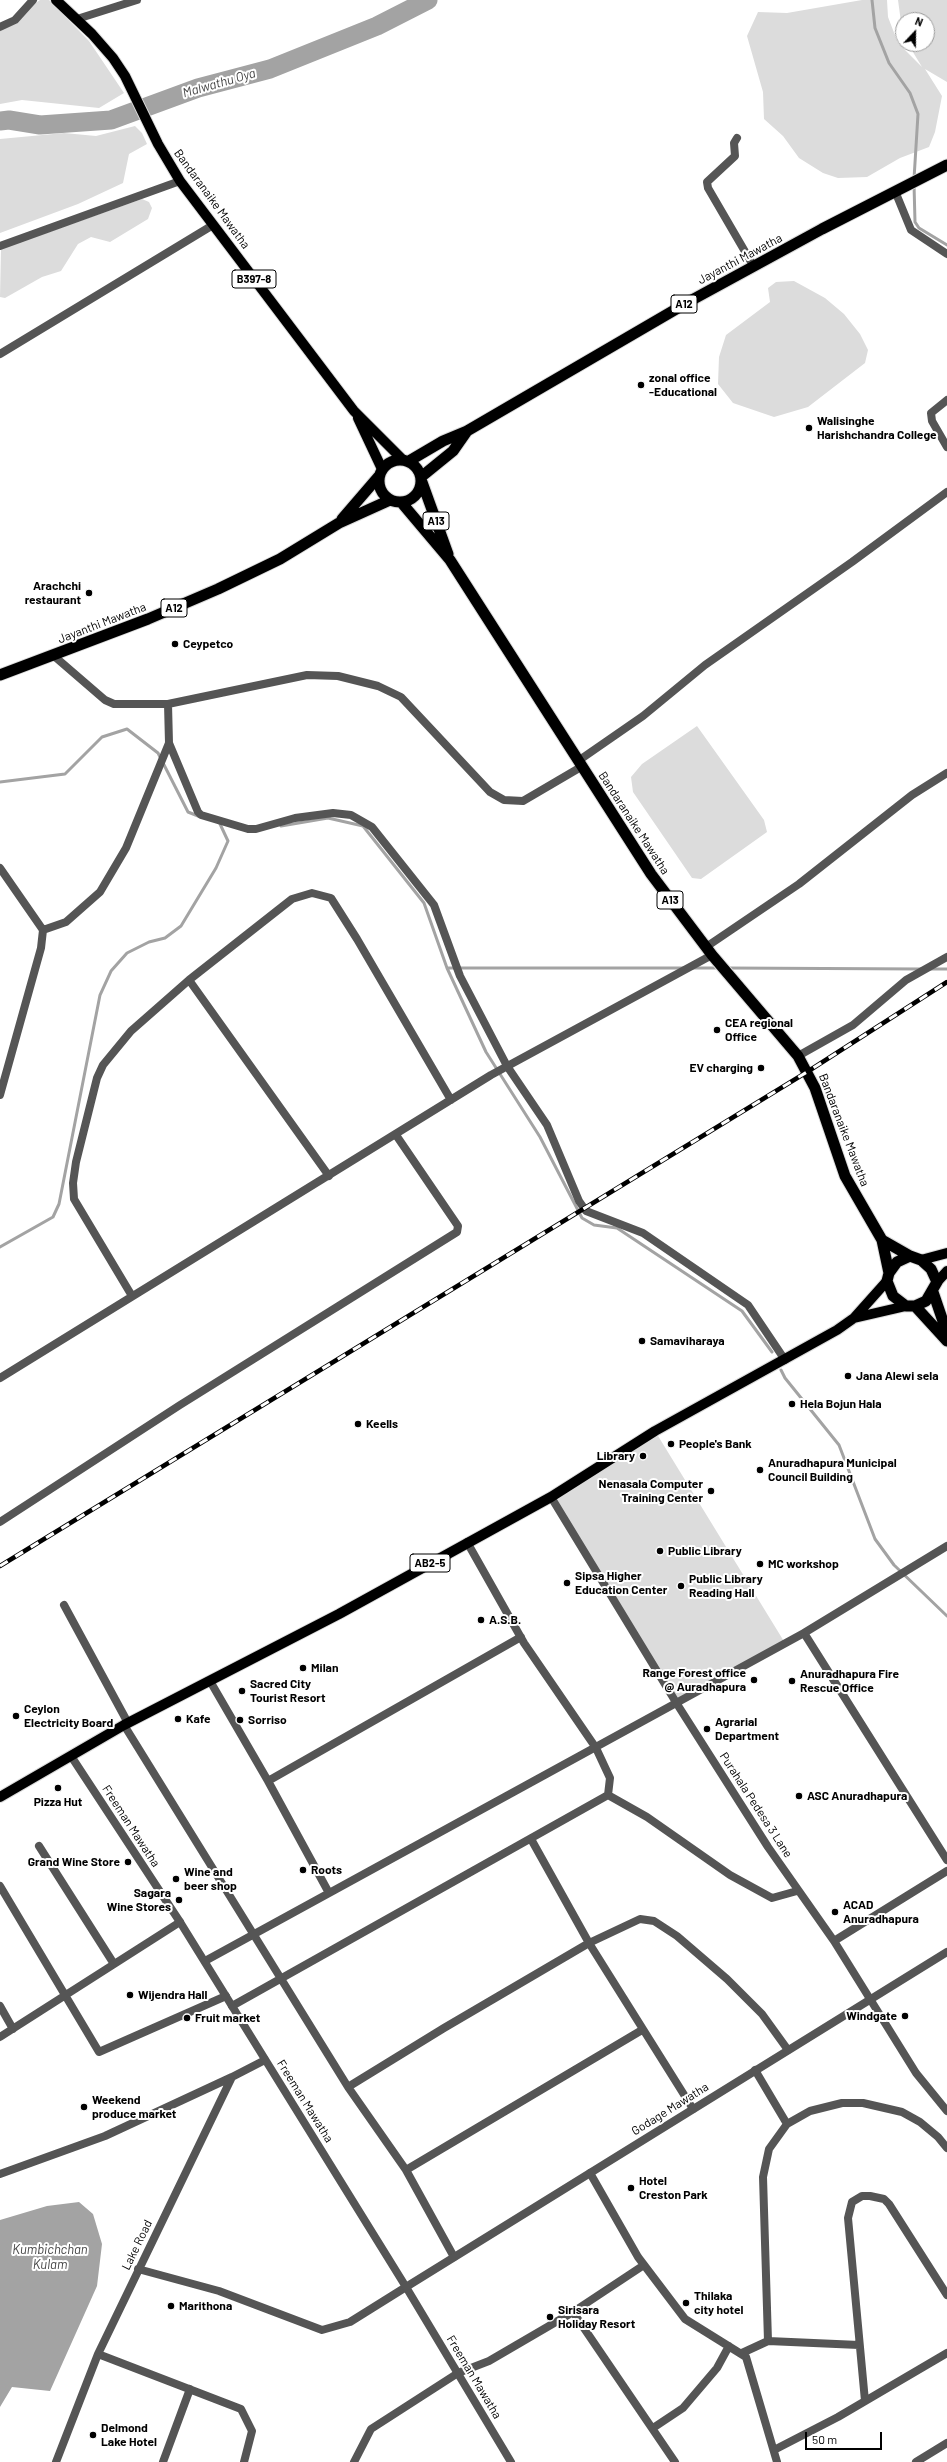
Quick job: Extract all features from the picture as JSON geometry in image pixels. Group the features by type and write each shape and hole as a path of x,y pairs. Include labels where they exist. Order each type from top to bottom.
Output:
{"highway":[{"name":"Jayanthi Mawatha","path":"406,460 443,441 467,431 690,301 895,191 942,168"},
{"name":"Jayanthi Mawatha","path":"422,479 453,451 467,431"},
{"path":"406,460 415,465 422,479 415,496 395,501 381,490 380,473 391,461 406,460"},
{"name":"Jayanthi Mawatha","path":"339,523 380,473"},
{"name":"Bandaranaike Mawatha","path":"422,479 450,560"},
{"name":"Jayanthi Mawatha","path":"0,675 148,620 218,589 280,559 339,523 395,501"},
{"name":"Bandaranaike Mawatha","path":"395,501 450,560 651,874 709,951 798,1056 815,1088 845,1176 882,1240 888,1277"},
{"path":"882,1240 915,1258 931,1269 947,1333"},
{"path":"915,1258 897,1262 888,1277 893,1296 911,1306 947,1341"},
{"path":"911,1306 926,1301 935,1287"}],"main road":[{"name":"Bandaranaike Mawatha","path":"56,0 113,58 125,76 158,144 180,181 354,411 406,460"},
{"name":"Bandaranaike Mawatha","path":"354,411 380,473"},
{"path":"915,1258 947,1253"},
{"path":"935,1287 947,1271"},
{"name":"AB2-5","path":"0,1797 126,1724 339,1614 551,1497 655,1431 785,1360 854,1318 888,1277"},
{"name":"AB2-5","path":"854,1318 911,1306"}],"street":[{"path":"0,27 15,20 33,0"},
{"path":"77,20 137,0"},
{"path":"737,138 734,143 735,156 707,182 708,188 754,267"},
{"path":"0,246 180,181"},
{"path":"895,191 911,230 921,239 947,254"},
{"path":"0,354 213,225"},
{"path":"947,400 931,413 932,421 947,447"},
{"path":"54,656 105,700 114,704 168,704 307,675 338,676 378,686 401,697 490,792 504,800 524,802 580,764 643,716 705,665 852,562 947,492"},
{"path":"168,704 169,743 198,812 202,815 248,829 256,829 295,818 333,813 351,814 372,827 434,905 460,976 505,1068 547,1125 578,1201 586,1212 643,1234 748,1305 785,1360"},
{"path":"43,930 66,922 100,892 126,848 169,743"},
{"path":"0,1378 491,1075 709,951 799,884 912,795 947,774"},
{"path":"0,868 43,930 41,948 0,1095"},
{"path":"132,1296 74,1199 73,1183 76,1162 97,1078 103,1065 131,1031 189,980 292,898 312,893 331,898 357,939 451,1100"},
{"path":"798,1056 853,1025 906,980 947,957"},
{"path":"189,980 329,1176"},
{"path":"0,1522 180,1405 457,1232 458,1226 396,1135"},
{"name":"Purahala Pedesa 3 Lane","path":"551,1497 677,1704 797,1891 834,1941 916,2073 947,2110"},
{"path":"467,1542 521,1637 596,1748 610,1778 608,1795"},
{"path":"205,1961 677,1704 804,1632 947,1546"},
{"path":"64,1605 126,1724 253,1935 348,2087 406,2170 454,2257"},
{"path":"804,1632 947,1860"},
{"path":"268,1780 521,1637"},
{"path":"210,1681 268,1780 329,1894"},
{"name":"Freeman Mawatha","path":"71,1756 205,1961 512,2462"},
{"path":"608,1795 647,1817 730,1875 772,1898 797,1891"},
{"path":"232,2006 608,1795"},
{"path":"531,1839 589,1943 642,2030 693,2109"},
{"path":"39,1846 114,1964"},
{"path":"834,1941 947,1871"},
{"path":"0,1886 99,2052 132,2039 226,1996"},
{"path":"348,2087 444,2028 589,1943 640,1919 654,1922 677,1936 727,1979 762,2014 788,2050"},
{"path":"0,2037 180,1922"},
{"name":"Godage Mawatha","path":"138,2269 219,2291 322,2330 350,2322 947,1952"},
{"path":"0,2006 13,2029"},
{"path":"406,2170 642,2030"},
{"path":"0,2174 105,2136 232,2078 265,2060"},
{"path":"755,2070 787,2124"},
{"name":"Lake Road","path":"56,2462 98,2354 232,2078"},
{"path":"768,2341 763,2177 769,2149 787,2124 810,2111 842,2103 863,2103 902,2112 920,2122 938,2137 947,2148"},
{"path":"590,2173 644,2265 685,2319 742,2353 749,2363 777,2462"},
{"path":"865,2401 848,2218 849,2206 856,2199 870,2196 884,2199 889,2204 947,2295"},
{"path":"354,2462 371,2430 458,2373 490,2361 573,2312 644,2265"},
{"path":"573,2312 675,2462"},
{"path":"742,2353 768,2341 859,2345"},
{"path":"653,2428 683,2408 717,2368 729,2346"},
{"path":"774,2450 865,2401 947,2353"},
{"path":"98,2354 241,2409 252,2431 244,2462"},
{"path":"162,2462 190,2389"},
{"path":"916,2462 947,2443"}],"shaded area":[{"path":"40,0 49,0 89,41 124,93 99,108 22,100 0,104 0,27"},
{"path":"862,0 887,0 888,17 895,35 895,52 907,52 922,67 913,52 935,52 935,12 900,12 898,0 947,0 947,82 925,69 942,96 935,132 929,147 900,158 867,177 838,178 823,173 799,158 783,136 764,119 763,92 747,36 758,12 787,13"},
{"path":"135,126 142,133 147,144 129,154 123,183 78,204 0,233 0,139 64,133 96,136"},
{"path":"142,199 149,202 152,208 148,219 110,242 91,237 78,244 61,271 42,277 5,298 0,297 1,249"},
{"path":"794,281 825,298 844,314 860,334 868,350 865,363 808,407 774,417 733,403 718,384 719,357 726,335 770,302 768,288 776,282"},
{"path":"697,726 764,820 767,832 701,879 692,878 633,792 631,777 642,764"},
{"path":"655,1431 785,1643 677,1704 551,1497"}],"water":[{"name":"Kumbichchan Kulam","path":"79,2202 93,2214 102,2244 97,2286 50,2391 12,2387 0,2407 0,2220 47,2206"}],"waterway":[{"name":"Malwathu Oya","path":"0,121 9,120 40,125 111,120 198,88 270,69 377,26 428,0"},
{"path":"872,0 875,28 889,63 910,93 918,114 914,179"},
{"path":"914,184 915,222 919,228 947,245"},
{"path":"0,782 65,774 102,737 127,729 158,753 188,812 198,816"},
{"path":"281,826 328,818 363,826 424,903 447,968 486,1052 540,1137 582,1218 594,1225 617,1228 742,1311 772,1352"},
{"path":"0,1247 53,1217 59,1204 100,995 111,971 127,953 149,942 165,938 181,926 216,868 228,841 220,824"},
{"path":"447,968 683,968"},
{"path":"693,968 719,968"},
{"path":"727,968 921,969"},
{"path":"931,969 947,969"},
{"path":"781,1370 785,1378 839,1445 875,1539 894,1565 947,1616"}],"railway":[{"path":"0,1566 807,1072 947,982"}],"place":[{"name":"zonal office -Educational","path":"641,385"},
{"name":"Walisinghe Harishchandra College","path":"809,428"},
{"name":"Arachchi restaurant","path":"89,593"},
{"name":"Ceypetco","path":"175,644"},
{"name":"CEA regional Office","path":"717,1030"},
{"name":"EV charging","path":"761,1068"},
{"name":"Samaviharaya","path":"642,1341"},
{"name":"Jana Alewi sela","path":"848,1376"},
{"name":"Hela Bojun Hala","path":"792,1404"},
{"name":"Keells","path":"358,1424"},
{"name":"People's Bank","path":"671,1444"},
{"name":"Library","path":"643,1456"},
{"name":"Anuradhapura Municipal Council Building","path":"760,1470"},
{"name":"Nenasala Computer Training Center","path":"711,1491"},
{"name":"Public Library","path":"660,1551"},
{"name":"MC workshop","path":"760,1564"},
{"name":"Sipsa Higher Education Center","path":"567,1583"},
{"name":"Public Library Reading Hall","path":"681,1586"},
{"name":"A.S.B.","path":"481,1620"},
{"name":"Milan","path":"303,1668"},
{"name":"Range Forest office @ Auradhapura","path":"754,1680"},
{"name":"Anuradhapura Fire Rescue Office","path":"792,1681"},
{"name":"Sacred City Tourist Resort","path":"242,1691"},
{"name":"Ceylon Electricity Board","path":"16,1716"},
{"name":"Kafe","path":"178,1719"},
{"name":"Sorriso","path":"240,1720"},
{"name":"Agrarial Department","path":"707,1729"},
{"name":"Pizza Hut","path":"58,1788"},
{"name":"ASC Anuradhapura","path":"799,1796"},
{"name":"Grand Wine Store","path":"128,1862"},
{"name":"Roots","path":"303,1870"},
{"name":"Wine and beer shop","path":"176,1879"},
{"name":"Sagara Wine Stores","path":"179,1900"},
{"name":"ACAD Anuradhapura","path":"835,1912"},
{"name":"Wijendra Hall","path":"130,1995"},
{"name":"Windgate","path":"905,2016"},
{"name":"Fruit market","path":"187,2018"},
{"name":"Weekend produce market","path":"84,2107"},
{"name":"Hotel Creston Park","path":"631,2188"},
{"name":"Thilaka city hotel","path":"686,2303"},
{"name":"Marithona","path":"171,2306"},
{"name":"Sirisara Holiday Resort","path":"550,2317"},
{"name":"Delmond Lake Hotel","path":"93,2435"}]}
